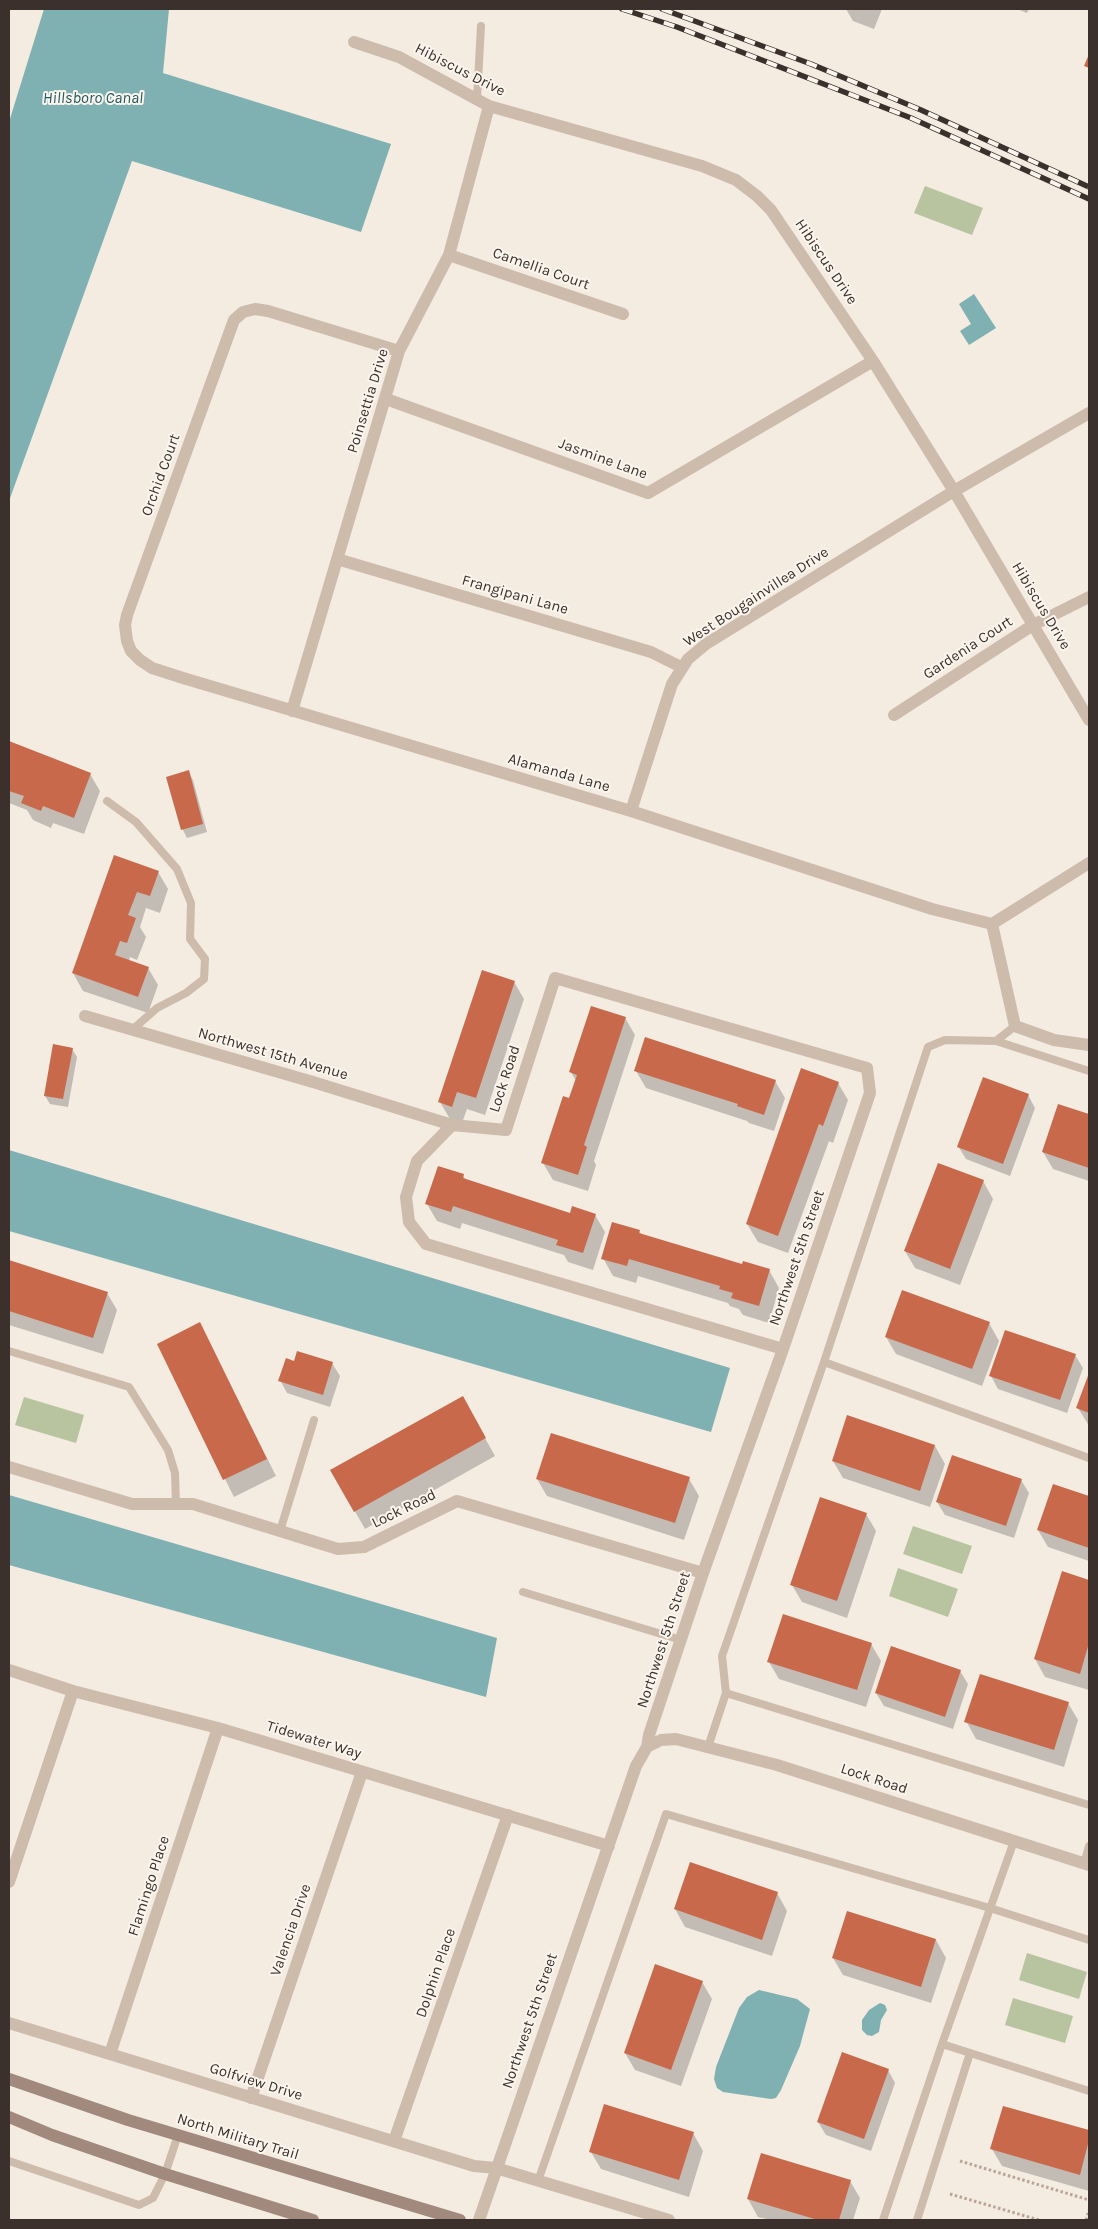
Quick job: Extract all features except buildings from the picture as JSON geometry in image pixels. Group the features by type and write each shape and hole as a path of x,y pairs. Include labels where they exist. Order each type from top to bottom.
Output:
{"street":[{"name":"Hibiscus Drive","path":"354,42 398,57 489,106 702,166 736,180 771,210 873,361 954,491 1089,720"},
{"name":"Poinsettia Drive","path":"292,711 399,350 449,255 489,106"},
{"name":"Camellia Court","path":"449,255 623,314"},
{"name":"Orchid Court","path":"128,641 125,626 127,615 234,320 243,312 255,309 268,311 399,350"},
{"name":"Jasmine Lane","path":"386,399 648,493 873,361"},
{"name":"West Bougainvillea Drive","path":"631,811 672,684 681,667 706,644 954,491 1089,413"},
{"name":"Frangipani Lane","path":"337,559 651,652 681,667"},
{"name":"Gardenia Court","path":"894,715 1033,625 1089,597"},
{"name":"Alamanda Lane","path":"128,641 131,651 152,668 631,811 932,909 992,924"},
{"path":"1089,863 992,924 1015,1026 1054,1040 1089,1045"},
{"name":"Lock Road","path":"452,1125 506,1130 555,978 866,1068"},
{"name":"Northwest 15th Avenue","path":"85,1016 452,1125"},
{"name":"Northwest 5th Street","path":"479,2220 636,1766 647,1747 649,1735 703,1573 783,1349 870,1093 866,1068"},
{"path":"452,1125 417,1161 406,1197 408,1222 426,1244 783,1349"},
{"name":"Lock Road","path":"9,1467 132,1504 193,1504 338,1549 364,1547 457,1501 703,1573"},
{"name":"Tidewater Way","path":"9,1670 72,1691 218,1728 609,1846"},
{"path":"9,1882 72,1691"},
{"name":"Flamingo Place","path":"110,2054 218,1728"},
{"name":"Lock Road","path":"647,1747 668,1739 777,1765 1087,1864"},
{"name":"Valencia Drive","path":"251,2098 362,1772"},
{"name":"Dolphin Place","path":"394,2141 508,1815"},
{"name":"Golfview Drive","path":"9,2023 474,2166 496,2168"},
{"name":"North Military Trail","path":"9,2079 178,2136 460,2220"},
{"path":"9,2117 52,2135 165,2174 313,2220"},
{"path":"496,2168 668,2220"}],"lane":[{"path":"477,99 481,26"},
{"path":"107,800 136,822 177,869 190,903 190,939 205,959 204,979 186,993 157,1008 132,1030"},
{"path":"996,1041 1015,1026"},
{"path":"708,1747 726,1693 722,1656 824,1362 928,1048 945,1040 996,1041 1089,1071"},
{"path":"9,1352 129,1387 168,1450 175,1473 176,1505"},
{"path":"824,1362 1089,1458"},
{"path":"280,1531 314,1420"},
{"path":"523,1592 681,1640"},
{"path":"726,1693 1089,1805"},
{"path":"538,2181 666,1814 990,1908 1089,1940"},
{"path":"884,2220 942,2044 1014,1842"},
{"path":"1087,1864 1089,1846"},
{"path":"942,2044 1089,2091"},
{"path":"917,2220 970,2053"},
{"path":"9,2161 139,2205 153,2198 165,2174 178,2136"}],"path":[{"path":"960,2161 1089,2200"},
{"path":"950,2194 1039,2220"},
{"path":"1086,2220 1089,2210"}],"green space":[{"path":"925,186 983,208 972,235 914,213"},
{"path":"24,1397 84,1415 76,1443 15,1425"},
{"path":"913,1526 972,1546 962,1574 903,1554"},
{"path":"898,1568 958,1589 948,1617 889,1596"},
{"path":"1027,1953 1087,1972 1079,1999 1019,1980"},
{"path":"1013,1998 1073,2016 1065,2043 1005,2025"}],"water":[{"name":"Hillsboro Canal","path":"44,9 169,9 163,73 391,144 361,232 132,161 9,501 9,122"},
{"path":"974,294 996,328 969,345 960,331 971,324 959,304"},
{"path":"9,1150 730,1368 711,1432 9,1231"},
{"path":"9,1495 497,1638 486,1697 9,1565"},
{"path":"759,1990 797,1999 810,2009 800,2046 781,2090 776,2098 771,2099 723,2092 717,2088 714,2079 716,2067 739,2008 747,1997"},
{"path":"880,2003 885,2005 887,2010 881,2020 879,2032 872,2036 867,2035 862,2030 862,2020 869,2010"}],"railway":[{"path":"622,9 677,27 911,118 1089,199"},
{"path":"662,9 811,64 921,110 1089,187"}]}
